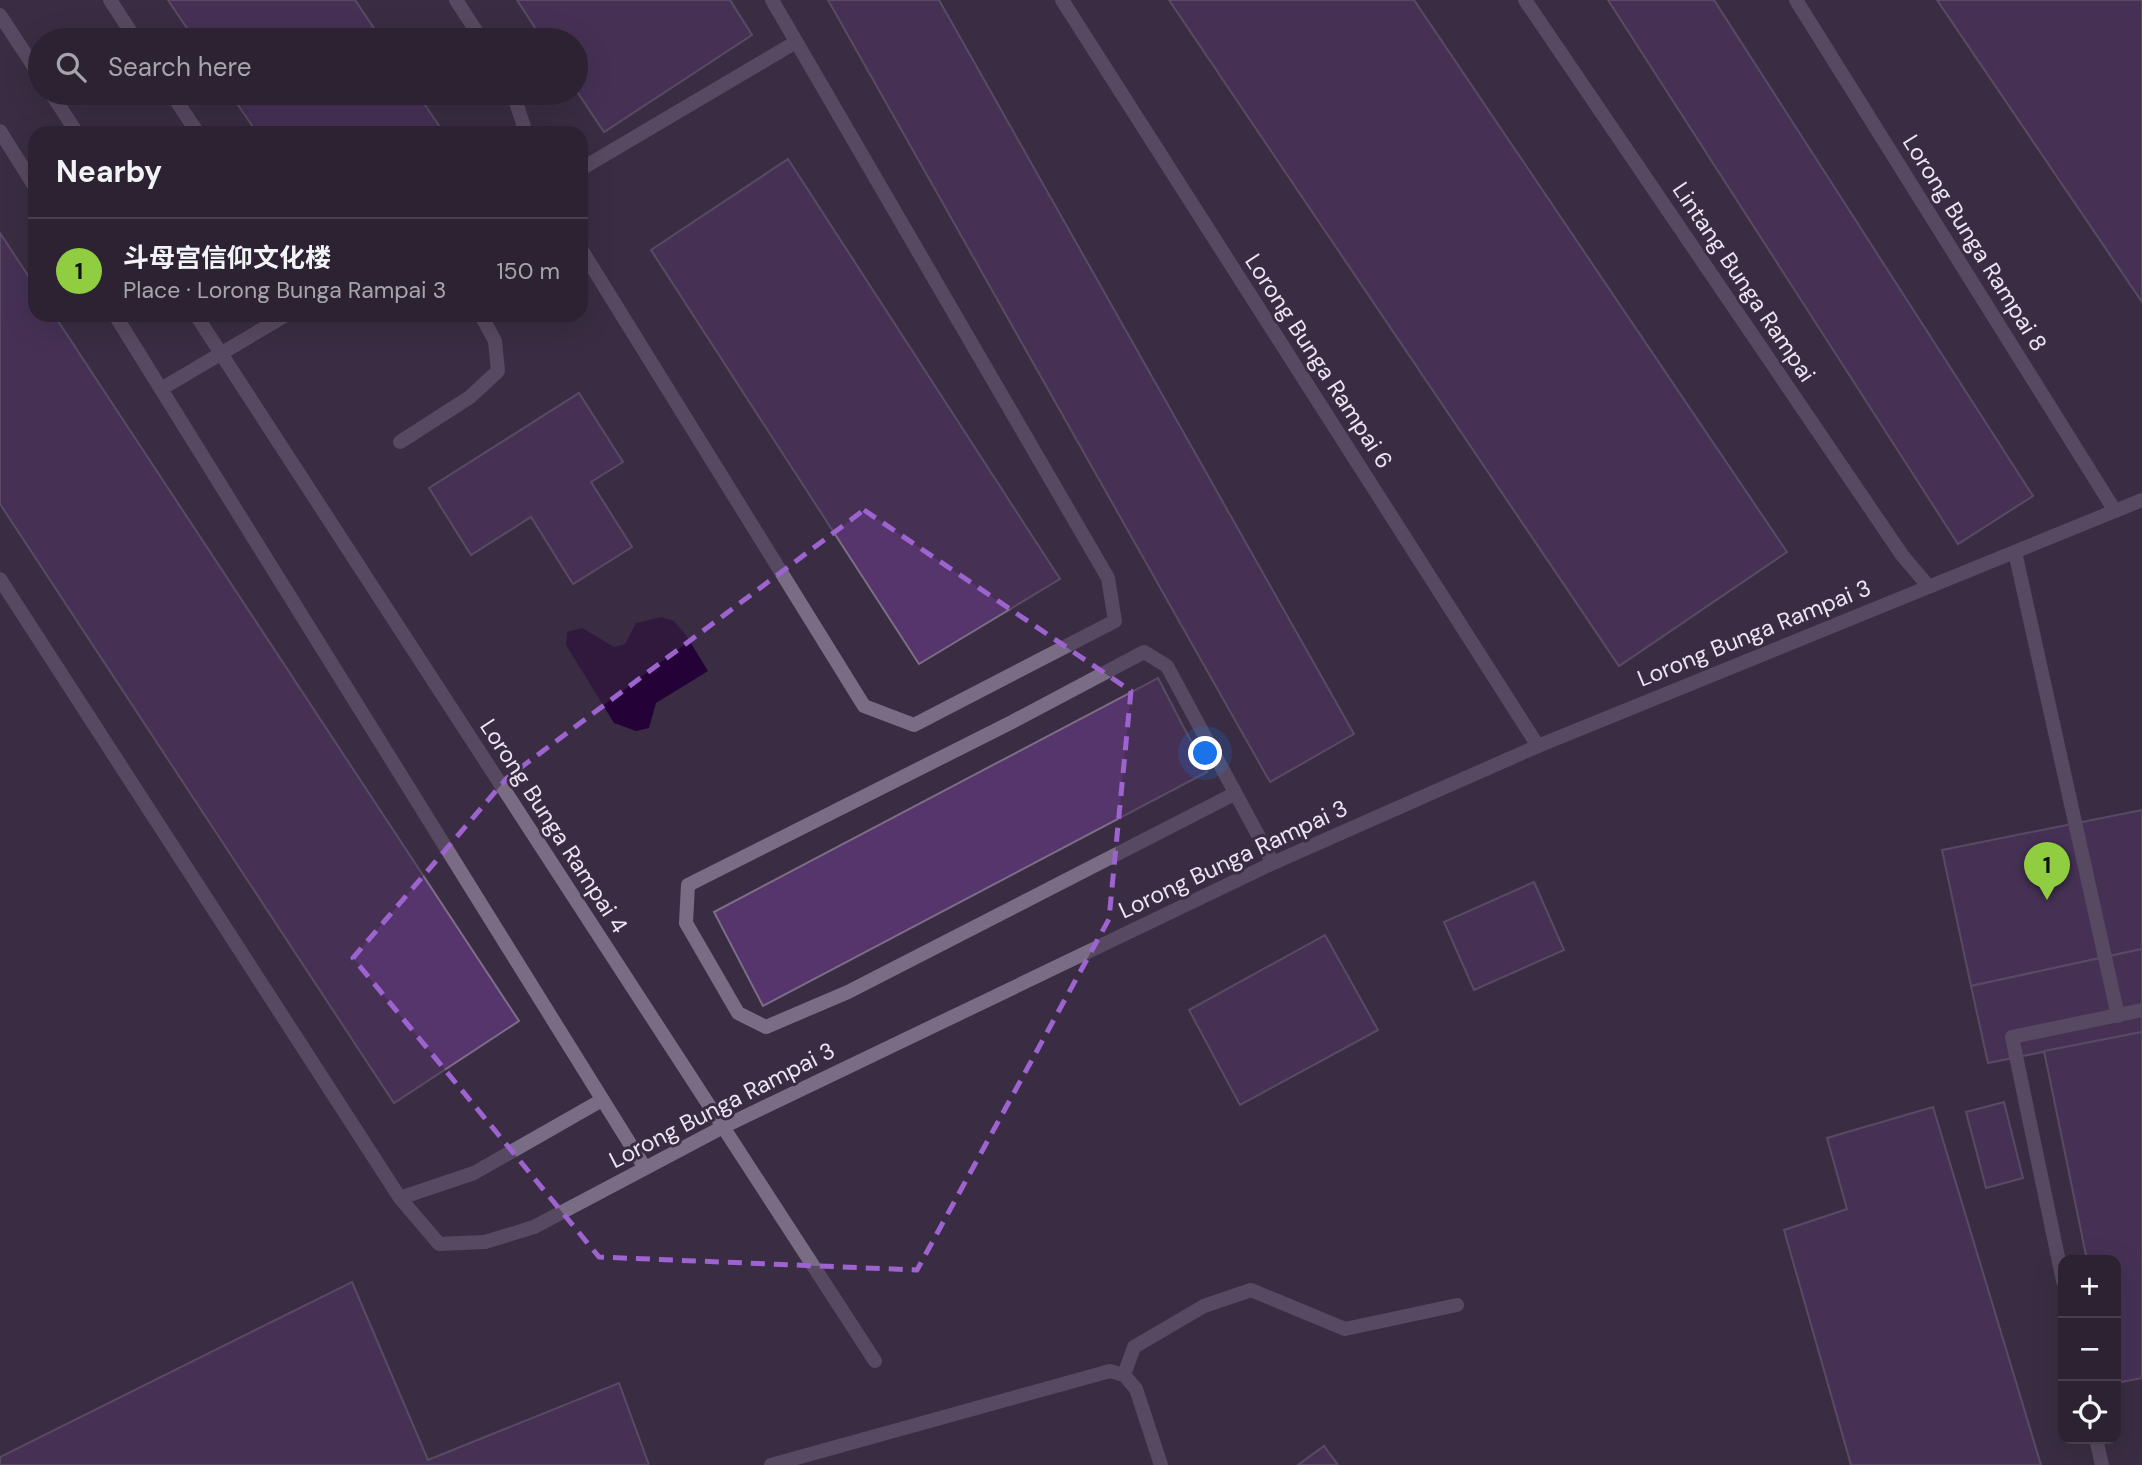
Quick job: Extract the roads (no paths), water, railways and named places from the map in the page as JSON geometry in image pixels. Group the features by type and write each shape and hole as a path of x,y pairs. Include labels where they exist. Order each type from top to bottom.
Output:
{"street":[{"path":"110,0 128,28"},
{"path":"456,0 474,28"},
{"path":"588,260 864,706 914,725 1115,621 1108,578 772,0"},
{"name":"Lorong Bunga Rampai 6","path":"1062,0 1538,746"},
{"name":"Lintang Bunga Rampai","path":"1525,0 1902,555 1929,587"},
{"name":"Lorong Bunga Rampai 8","path":"1796,0 2115,511"},
{"path":"0,15 28,58"},
{"path":"588,165 796,42"},
{"path":"59,105 72,126"},
{"path":"179,105 193,126"},
{"path":"517,105 524,126"},
{"path":"0,131 28,176"},
{"path":"119,322 645,1168"},
{"name":"Lorong Bunga Rampai 4","path":"201,322 875,1362"},
{"path":"161,389 274,322"},
{"path":"400,442 470,397 498,370 495,341 485,322"},
{"name":"Lorong Bunga Rampai 3","path":"400,1198 439,1244 485,1242 534,1227 723,1127 1273,863 1538,746 2142,500"},
{"path":"2015,552 2118,1016"},
{"path":"0,579 400,1198 474,1172 602,1100"},
{"path":"1234,794 848,992 766,1027 738,1013 686,923 688,885 1010,723 1144,652 1167,666 1273,863"},
{"path":"2058,1256 2012,1037 2142,1010"},
{"path":"1124,1375 1134,1346 1204,1306 1251,1290 1345,1329 1457,1305"},
{"path":"771,1465 1110,1371 1124,1375 1136,1390 1160,1465"},
{"path":"2097,1444 2102,1465"}],"place":[{"name":"斗母宫信仰文化楼","path":"2047,900"}]}
